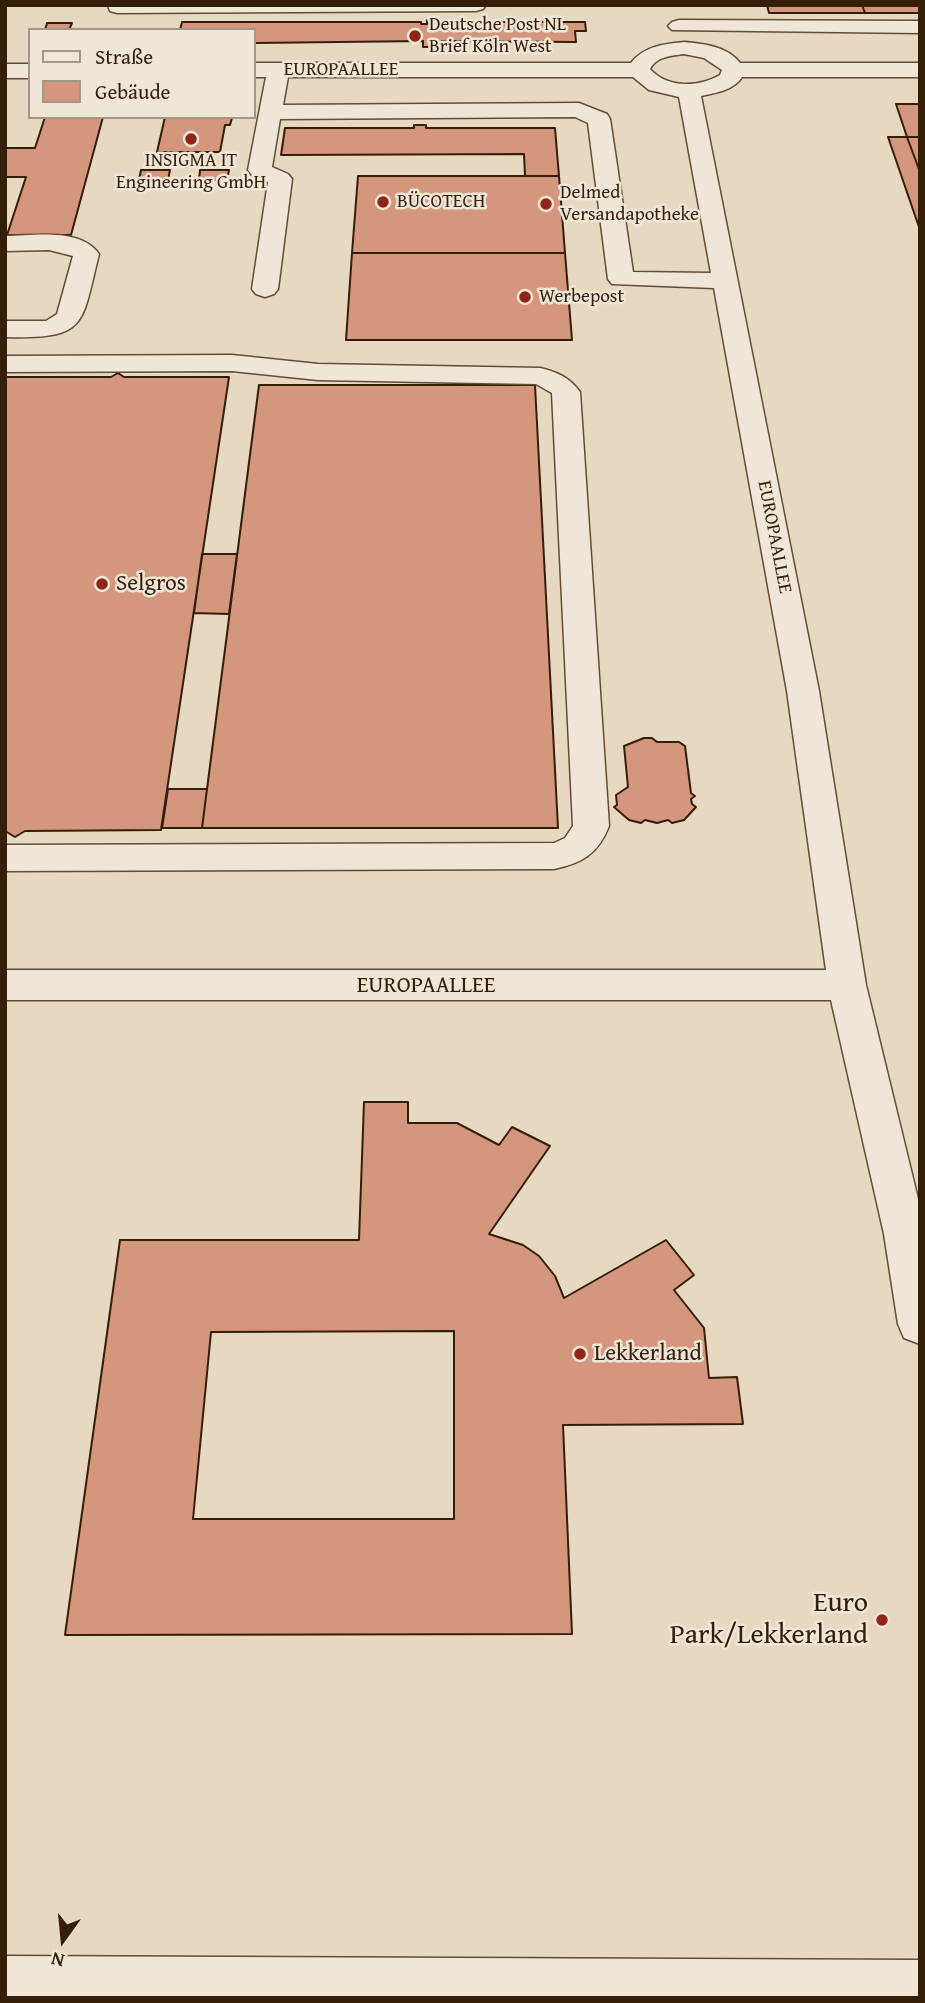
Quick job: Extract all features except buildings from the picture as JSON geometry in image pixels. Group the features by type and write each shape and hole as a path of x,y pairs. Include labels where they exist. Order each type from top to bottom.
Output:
{"street":[{"path":"112,28 115,6 476,5"},
{"path":"674,5 684,48"},
{"path":"743,5 748,26"},
{"path":"679,26 920,27"},
{"path":"684,48 715,54 729,63 733,70 730,79 721,85 689,91 656,85 643,77 639,69 642,61 649,55 684,48"},
{"name":"EUROPAALLEE","path":"256,70 639,69"},
{"path":"265,289 280,179 260,170 278,70"},
{"path":"733,70 920,70"},
{"path":"5,71 28,71"},
{"name":"EUROPAALLEE","path":"689,91 803,691 847,985 905,1234 920,1324"},
{"path":"270,112 579,110 593,114 599,119 621,279 725,281"},
{"path":"5,244 70,244 82,248 86,254 70,316 65,323 40,329 5,329"},
{"path":"5,364 232,363 318,372 540,376 558,383 566,392 591,826 586,841 573,852 554,856 5,858"},
{"name":"EUROPAALLEE","path":"5,985 847,985"},
{"path":"5,1984 920,1987"}],"place":[{"name":"Deutsche Post NL Brief Köln West","path":"415,36"},
{"name":"INSIGMA IT Engineering GmbH","path":"191,139"},
{"name":"BÜCOTECH","path":"383,202"},
{"name":"Delmed Versandapotheke","path":"546,204"},
{"name":"Werbepost","path":"525,297"},
{"name":"Selgros","path":"102,584"},
{"name":"Lekkerland","path":"580,1354"},
{"name":"Euro Park/Lekkerland","path":"882,1620"}]}
